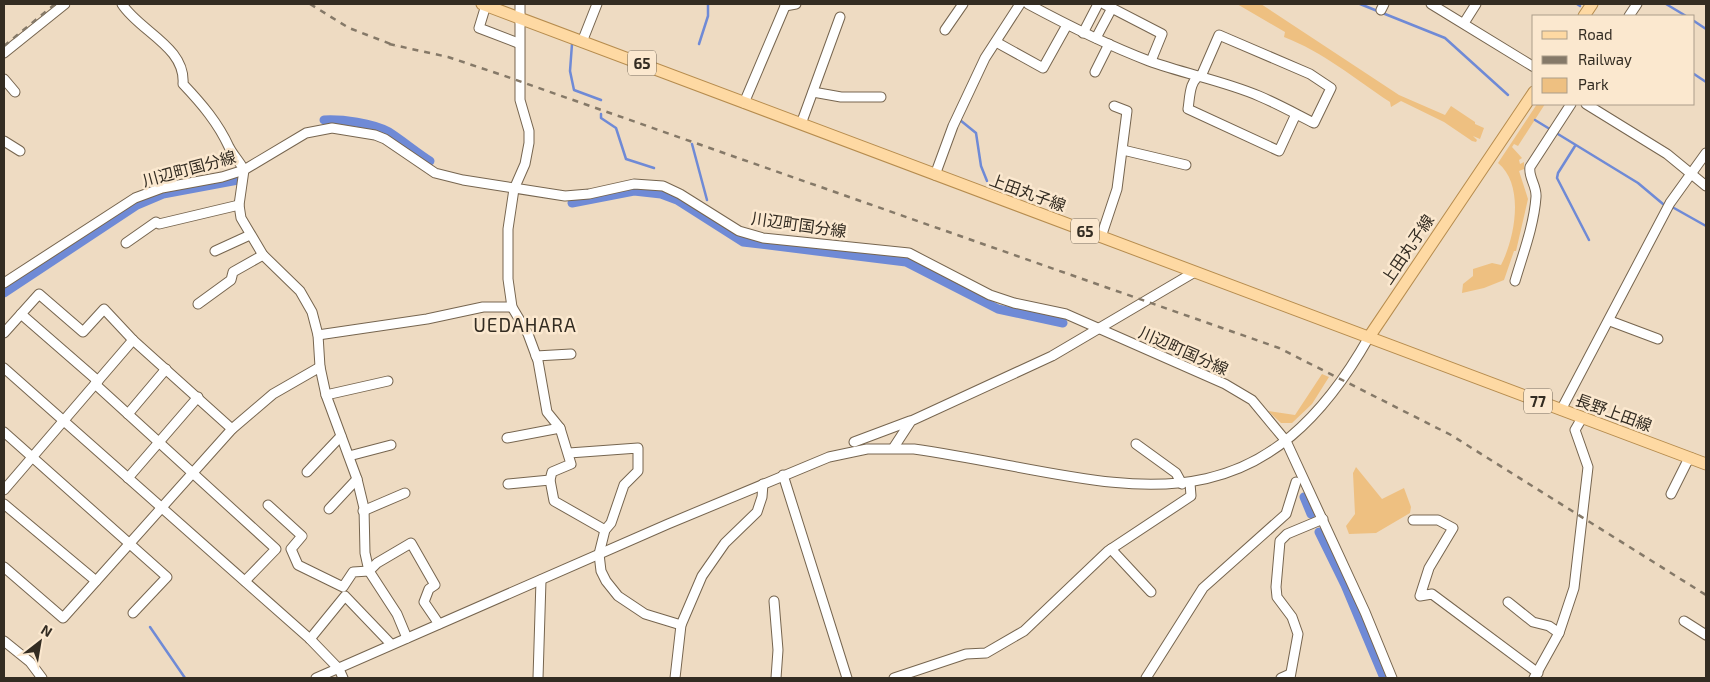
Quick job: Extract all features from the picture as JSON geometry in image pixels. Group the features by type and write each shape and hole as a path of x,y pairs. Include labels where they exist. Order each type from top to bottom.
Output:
{"main road":[{"name":"上田丸子線","path":"484,4 1193,273 1369,337 1532,95"},
{"path":"1585,15 1592,4"},
{"name":"長野上田線","path":"1369,337 1706,464"}],"street":[{"path":"4,54 65,4"},
{"path":"122,4 131,17 163,43 179,62 184,76 183,84 206,107 244,170 239,205 240,218 263,255 300,291 312,312 318,335 320,367 326,395 357,479 363,511 365,553 369,571 397,614 407,638"},
{"path":"484,4 479,28 518,43"},
{"path":"520,4 518,17 520,100 529,130 529,143 525,164 514,189 508,229 508,279 512,307 528,334 536,356 547,412 560,428 569,453 571,464 552,472 550,480 554,501 605,530"},
{"path":"582,42 597,4"},
{"path":"744,103 785,5 796,4"},
{"path":"945,30 963,4"},
{"path":"935,175 953,126 985,58 1020,4"},
{"path":"1028,4 1083,33 1109,44 1150,61 1196,77 1258,96 1296,114 1314,123 1331,88 1310,74 1219,35 1202,74 1196,77 1193,82 1188,110 1279,151 1296,114"},
{"path":"1083,33 1098,4"},
{"path":"1431,4 1532,66"},
{"path":"1464,23 1476,4"},
{"path":"1630,15 1637,4"},
{"path":"1096,38 1108,6 1162,34 1150,61"},
{"path":"801,124 840,17"},
{"path":"996,42 1043,68 1067,25"},
{"path":"1095,72 1109,44"},
{"path":"4,79 15,92"},
{"path":"812,92 842,97 881,97"},
{"path":"1515,281 1535,211 1536,188 1529,172 1530,167 1570,105"},
{"path":"1588,105 1667,154 1706,186"},
{"path":"1101,237 1117,189 1127,111 1114,106"},
{"name":"川辺町国分線","path":"4,283 135,198 162,188 222,177 244,170 306,133 332,128 385,139 441,176 565,196 634,184 663,186 746,234 763,238 909,253 1003,300 1066,314 1225,384 1252,400 1286,440 1369,620 1392,678"},
{"path":"4,141 20,151"},
{"path":"1123,150 1186,165"},
{"path":"1561,410 1610,321 1670,203 1706,153"},
{"path":"126,243 156,222 159,224 239,205"},
{"path":"215,251 250,234"},
{"path":"198,304 231,280 233,272 263,255"},
{"path":"854,442 910,421 1052,356 1193,273"},
{"path":"4,333 38,294 82,332 104,309 133,340 232,429"},
{"path":"318,335 427,319 483,307 512,307"},
{"path":"21,314 276,549 245,581"},
{"path":"1610,321 1658,339"},
{"path":"316,678 599,554 763,484 842,453 894,447 935,452 1116,483 1153,486 1186,483 1236,471 1263,457 1286,440 1330,397 1369,337"},
{"path":"4,490 133,340"},
{"path":"536,356 571,354"},
{"path":"4,567 63,618 232,429 273,394 320,367"},
{"path":"4,368 310,639 339,669 343,678"},
{"path":"128,414 166,369"},
{"path":"326,395 388,381"},
{"path":"128,478 160,444 198,397"},
{"path":"1414,520 1438,520 1453,528 1429,568 1420,596 1432,594 1536,676 1559,633 1574,588 1588,467 1574,430 1582,418"},
{"path":"894,447 910,421"},
{"path":"508,438 560,428"},
{"path":"4,432 167,578 133,614"},
{"path":"307,472 341,436"},
{"path":"894,678 966,654 986,653 1024,631 1111,549 1191,496 1186,483 1176,473 1136,444"},
{"path":"349,456 391,445"},
{"path":"569,453 638,448 638,471 624,485 611,522 605,530 599,554 604,576 618,596 645,614 681,625"},
{"path":"1670,494 1687,462 1692,458"},
{"path":"783,476 847,678"},
{"path":"329,508 357,479"},
{"path":"508,484 550,480"},
{"path":"1146,678 1203,588 1274,521 1280,520 1286,514 1296,482"},
{"path":"675,678 681,625 702,576 725,543 757,512 762,497 763,484"},
{"path":"363,511 405,493"},
{"path":"4,504 96,581"},
{"path":"268,505 302,536 291,549 298,565 343,587 353,572 369,571 377,563 412,543 435,585 428,589 424,602 439,624"},
{"path":"1280,520 1287,534"},
{"path":"1281,678 1290,676 1298,634 1292,617 1277,597 1276,587 1280,541 1287,534 1323,520"},
{"path":"1111,549 1151,592"},
{"path":"538,678 541,580"},
{"path":"310,639 345,596 391,644"},
{"path":"774,601 778,650 776,678"},
{"path":"1508,602 1533,622 1549,626 1559,633"},
{"path":"1684,621 1706,635"},
{"path":"4,641 30,662 42,678"}],"green space":[{"path":"1237,4 1261,4 1399,95 1445,115 1451,106 1475,122 1475,124 1484,128 1480,139 1473,136 1477,140 1476,142 1472,141 1444,122 1401,101 1391,107 1390,102 1339,67 1312,50 1284,37 1285,32"},
{"path":"1536,105 1544,105 1518,146 1514,144 1512,147 1522,158 1519,160 1520,164 1524,162 1524,169 1519,171 1528,199 1516,251 1514,251 1504,280 1484,288 1462,293 1463,284 1473,276 1473,269 1492,263 1501,265 1510,241 1515,212 1515,198 1512,184 1498,163"},
{"path":"1322,374 1329,377 1312,404 1292,423 1281,423 1268,411 1295,415"},
{"path":"1356,467 1382,499 1404,488 1411,507 1410,513 1376,533 1349,534 1346,526 1355,514 1353,473"}],"waterway":[{"path":"699,44 708,16 708,4"},
{"path":"1360,4 1445,38 1508,95"},
{"path":"1666,4 1684,15"},
{"path":"1695,22 1706,29"},
{"path":"572,44 570,71 574,90 601,100"},
{"path":"1695,75 1706,82"},
{"path":"601,114 601,118 616,128 626,159 654,168"},
{"path":"324,120 357,122 382,129 394,135 430,161"},
{"path":"960,120 976,133 981,166 987,181"},
{"path":"1535,120 1638,183 1663,204"},
{"path":"692,144 707,200"},
{"path":"1575,146 1558,173 1557,178 1589,240"},
{"path":"4,293 137,205 163,194 238,180"},
{"path":"572,203 634,191 661,194 677,200 743,242 906,262 998,309 1063,323"},
{"path":"1674,208 1706,226"},
{"path":"1304,497 1311,514"},
{"path":"1319,532 1345,585 1384,678"},
{"path":"150,627 185,678"}],"railway":[{"path":"4,46 55,4"},
{"path":"310,4 349,28 396,46"},
{"path":"389,44 448,57 499,74 1279,348 1451,435 1706,595"}],"district":[{"name":"UEDAHARA","path":"525,324"}]}
